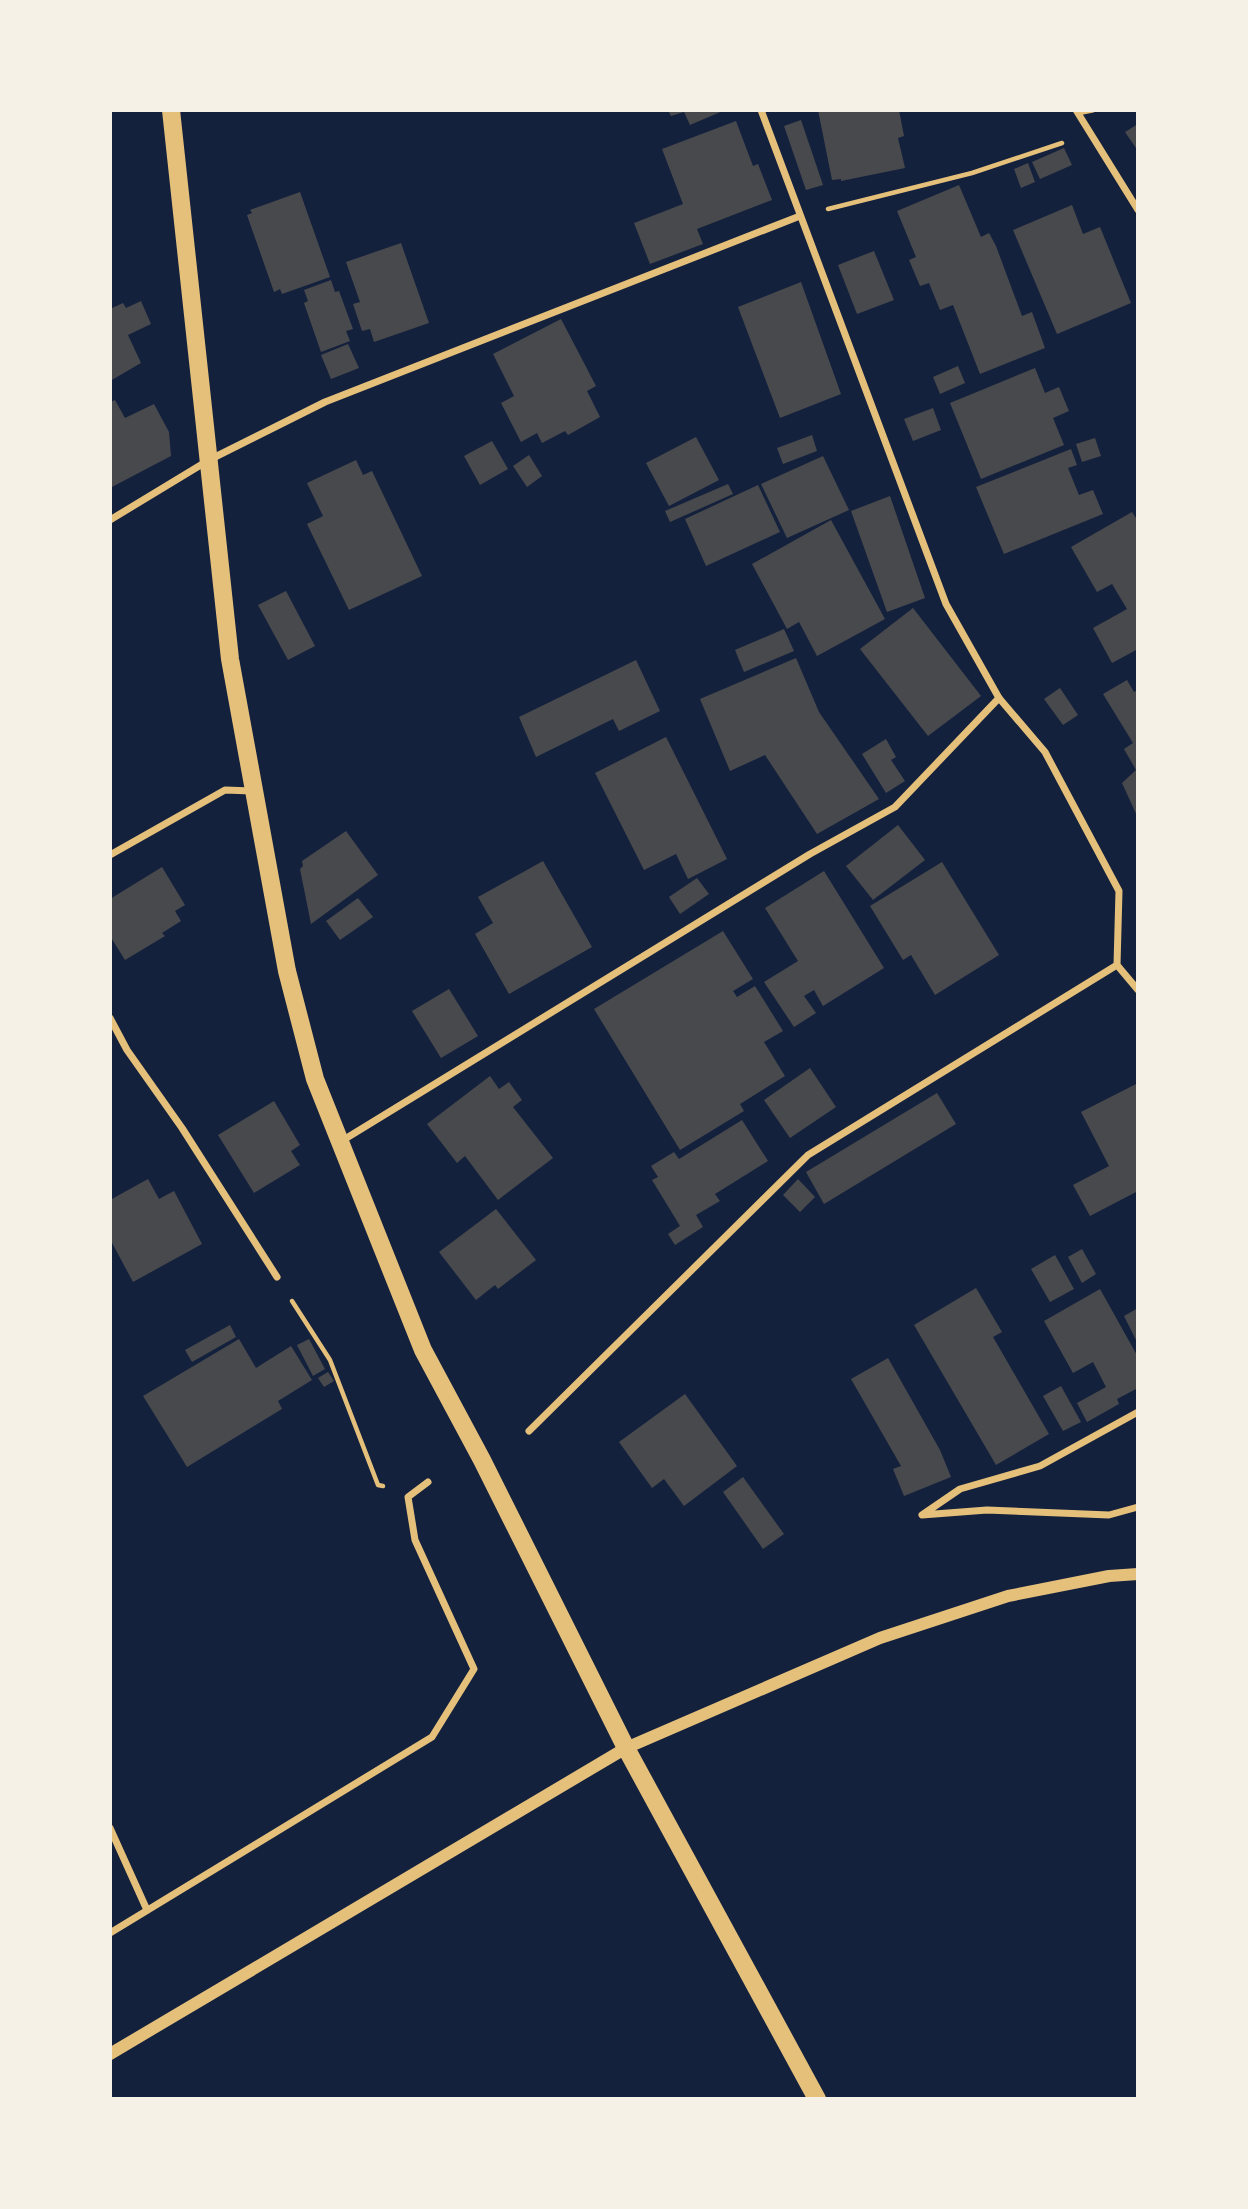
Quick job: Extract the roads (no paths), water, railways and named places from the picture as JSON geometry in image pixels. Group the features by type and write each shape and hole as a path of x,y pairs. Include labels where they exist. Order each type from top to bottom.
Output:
{"main road":[{"path":"171,110 230,659 287,971 315,1079 423,1350 482,1460 626,1748 706,1890 817,2099"}],"street":[{"path":"761,110 946,604 999,698 1045,752 1119,891 1117,965 1138,990"},
{"path":"1077,112 1138,209"},
{"path":"110,520 209,460 325,402 800,216"},
{"path":"339,1142 810,854 895,807 999,698"},
{"path":"110,855 225,790 253,791"},
{"path":"529,1431 808,1155 1117,965"},
{"path":"110,1018 127,1049 182,1128 277,1277"},
{"path":"1138,1412 1040,1466 960,1489 922,1515 987,1510 1109,1515 1138,1507"},
{"path":"110,1933 432,1737 474,1670 415,1539 408,1497 428,1482"},
{"path":"110,2053 626,1748 880,1638 1008,1596 1109,1576 1138,1574"},
{"path":"110,1828 147,1910"}],"lane":[{"path":"1077,112 1093,110"}]}
